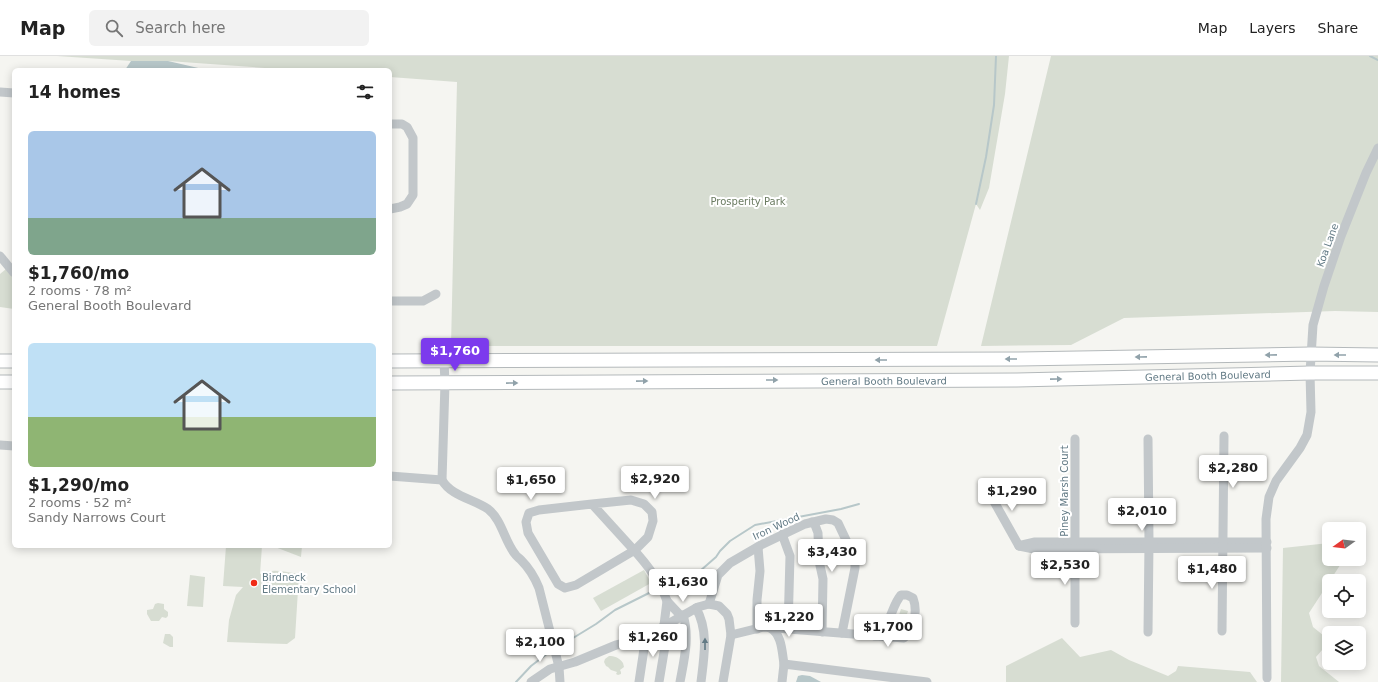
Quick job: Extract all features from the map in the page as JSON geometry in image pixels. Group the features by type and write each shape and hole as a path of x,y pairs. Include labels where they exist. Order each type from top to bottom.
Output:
{"highway":[{"name":"General Booth Boulevard","path":"392,361 1019,360 1310,354 1378,355"},
{"path":"0,361 12,361"},
{"name":"General Booth Boulevard","path":"392,383 709,380 1017,380 1310,373 1378,373"},
{"path":"0,382 12,382"}],"street":[{"path":"0,92 12,93"},
{"path":"392,124 402,124 407,127 413,138 413,146 412,195 407,204 392,209"},
{"name":"Koa Lane","path":"1267,678 1266,519 1269,498 1276,481 1300,448 1307,435 1311,412 1310,354 1313,325 1324,286 1366,173 1378,148"},
{"path":"0,256 12,271"},
{"path":"392,301 423,301 436,294"},
{"path":"444,361 445,383 442,480 450,490 483,506 496,516 515,554 535,579 539,588 559,666 560,682"},
{"path":"1222,631 1224,436"},
{"name":"Piney Marsh Court","path":"1075,439 1075,623"},
{"path":"1148,439 1148,632"},
{"path":"0,445 12,446"},
{"path":"392,476 442,480"},
{"path":"987,489 1019,546 1035,542 1075,546 1267,545"},
{"path":"631,500 644,504 652,512 653,521 648,537 635,550 570,587 565,588 558,584 528,533 526,522 529,513 538,510 592,504 631,500"},
{"path":"592,504 635,550 651,570 667,601 682,616 686,627 686,639 680,682"},
{"name":"Iron Wood","path":"709,604 718,575 730,563 782,534 805,524 826,519 833,520 838,523 855,559 855,568 842,633"},
{"path":"812,522 819,538 819,561 823,579 822,632"},
{"path":"782,534 790,556 788,629"},
{"path":"758,547 760,571 757,600 758,628"},
{"path":"731,635 758,628 770,628 842,633 874,636 904,638 909,634 916,611 913,598 907,595 901,595 897,600 889,620 874,636"},
{"path":"659,682 665,646 664,626 667,601"},
{"path":"531,682 550,669 576,662 616,645 630,642 664,626 696,608 709,604 719,606 727,614 729,619 731,635 722,682"},
{"path":"696,608 701,617 704,630 705,655 701,682"},
{"path":"770,628 775,630 781,645 784,664 782,682"},
{"path":"639,682 644,648 641,637"},
{"path":"784,664 927,682"}],"green space":[{"name":"Prosperity Park","path":"57,56 1009,56 1005,94 989,188 980,210 976,204 937,346 451,346 457,82 392,77 392,68 265,68 168,61 131,61"},
{"path":"1051,56 1378,56 1378,312 1335,311 1124,318 1071,345 981,346"},
{"path":"6,269 12,276 12,309 0,307 0,274"},
{"path":"1322,544 1322,566 1339,566 1334,574 1322,574 1322,593 1309,613 1313,627 1322,634 1322,650 1316,657 1319,666 1322,670 1339,682 1281,682 1283,548"},
{"path":"226,548 262,548 260,574 274,571 299,574 295,638 287,644 227,642 229,620 236,595 243,587 223,586"},
{"path":"278,548 302,548 301,557"},
{"path":"644,570 651,583 601,611 593,598"},
{"path":"190,575 205,577 203,607 187,606"},
{"path":"155,604 164,604 164,609 168,612 168,616 166,618 162,617 159,621 151,621 147,614 147,610 153,609"},
{"path":"901,609 908,611 904,624 897,621"},
{"path":"165,634 170,634 173,637 173,647 163,643"},
{"path":"1062,638 1080,657 1111,650 1129,660 1168,676 1176,671 1178,666 1250,672 1257,682 1006,682 1006,666"},
{"path":"609,656 620,659 623,663 624,667 620,670 621,674 616,674 617,672 606,666 604,662"}],"shaded area":[{"path":"131,61 168,61 198,68 126,68"},
{"path":"798,676 810,676 821,682 796,682"}],"waterway":[{"path":"976,204 986,157 994,105 996,56"},
{"path":"1370,56 1378,60"},
{"path":"666,584 700,571 716,557 730,541 755,525 841,509 859,504"},
{"path":"560,646 596,624 615,610 657,589"},
{"path":"516,682 531,666 548,653"}],"place":[{"name":"Birdneck Elementary School","path":"254,583"}]}
